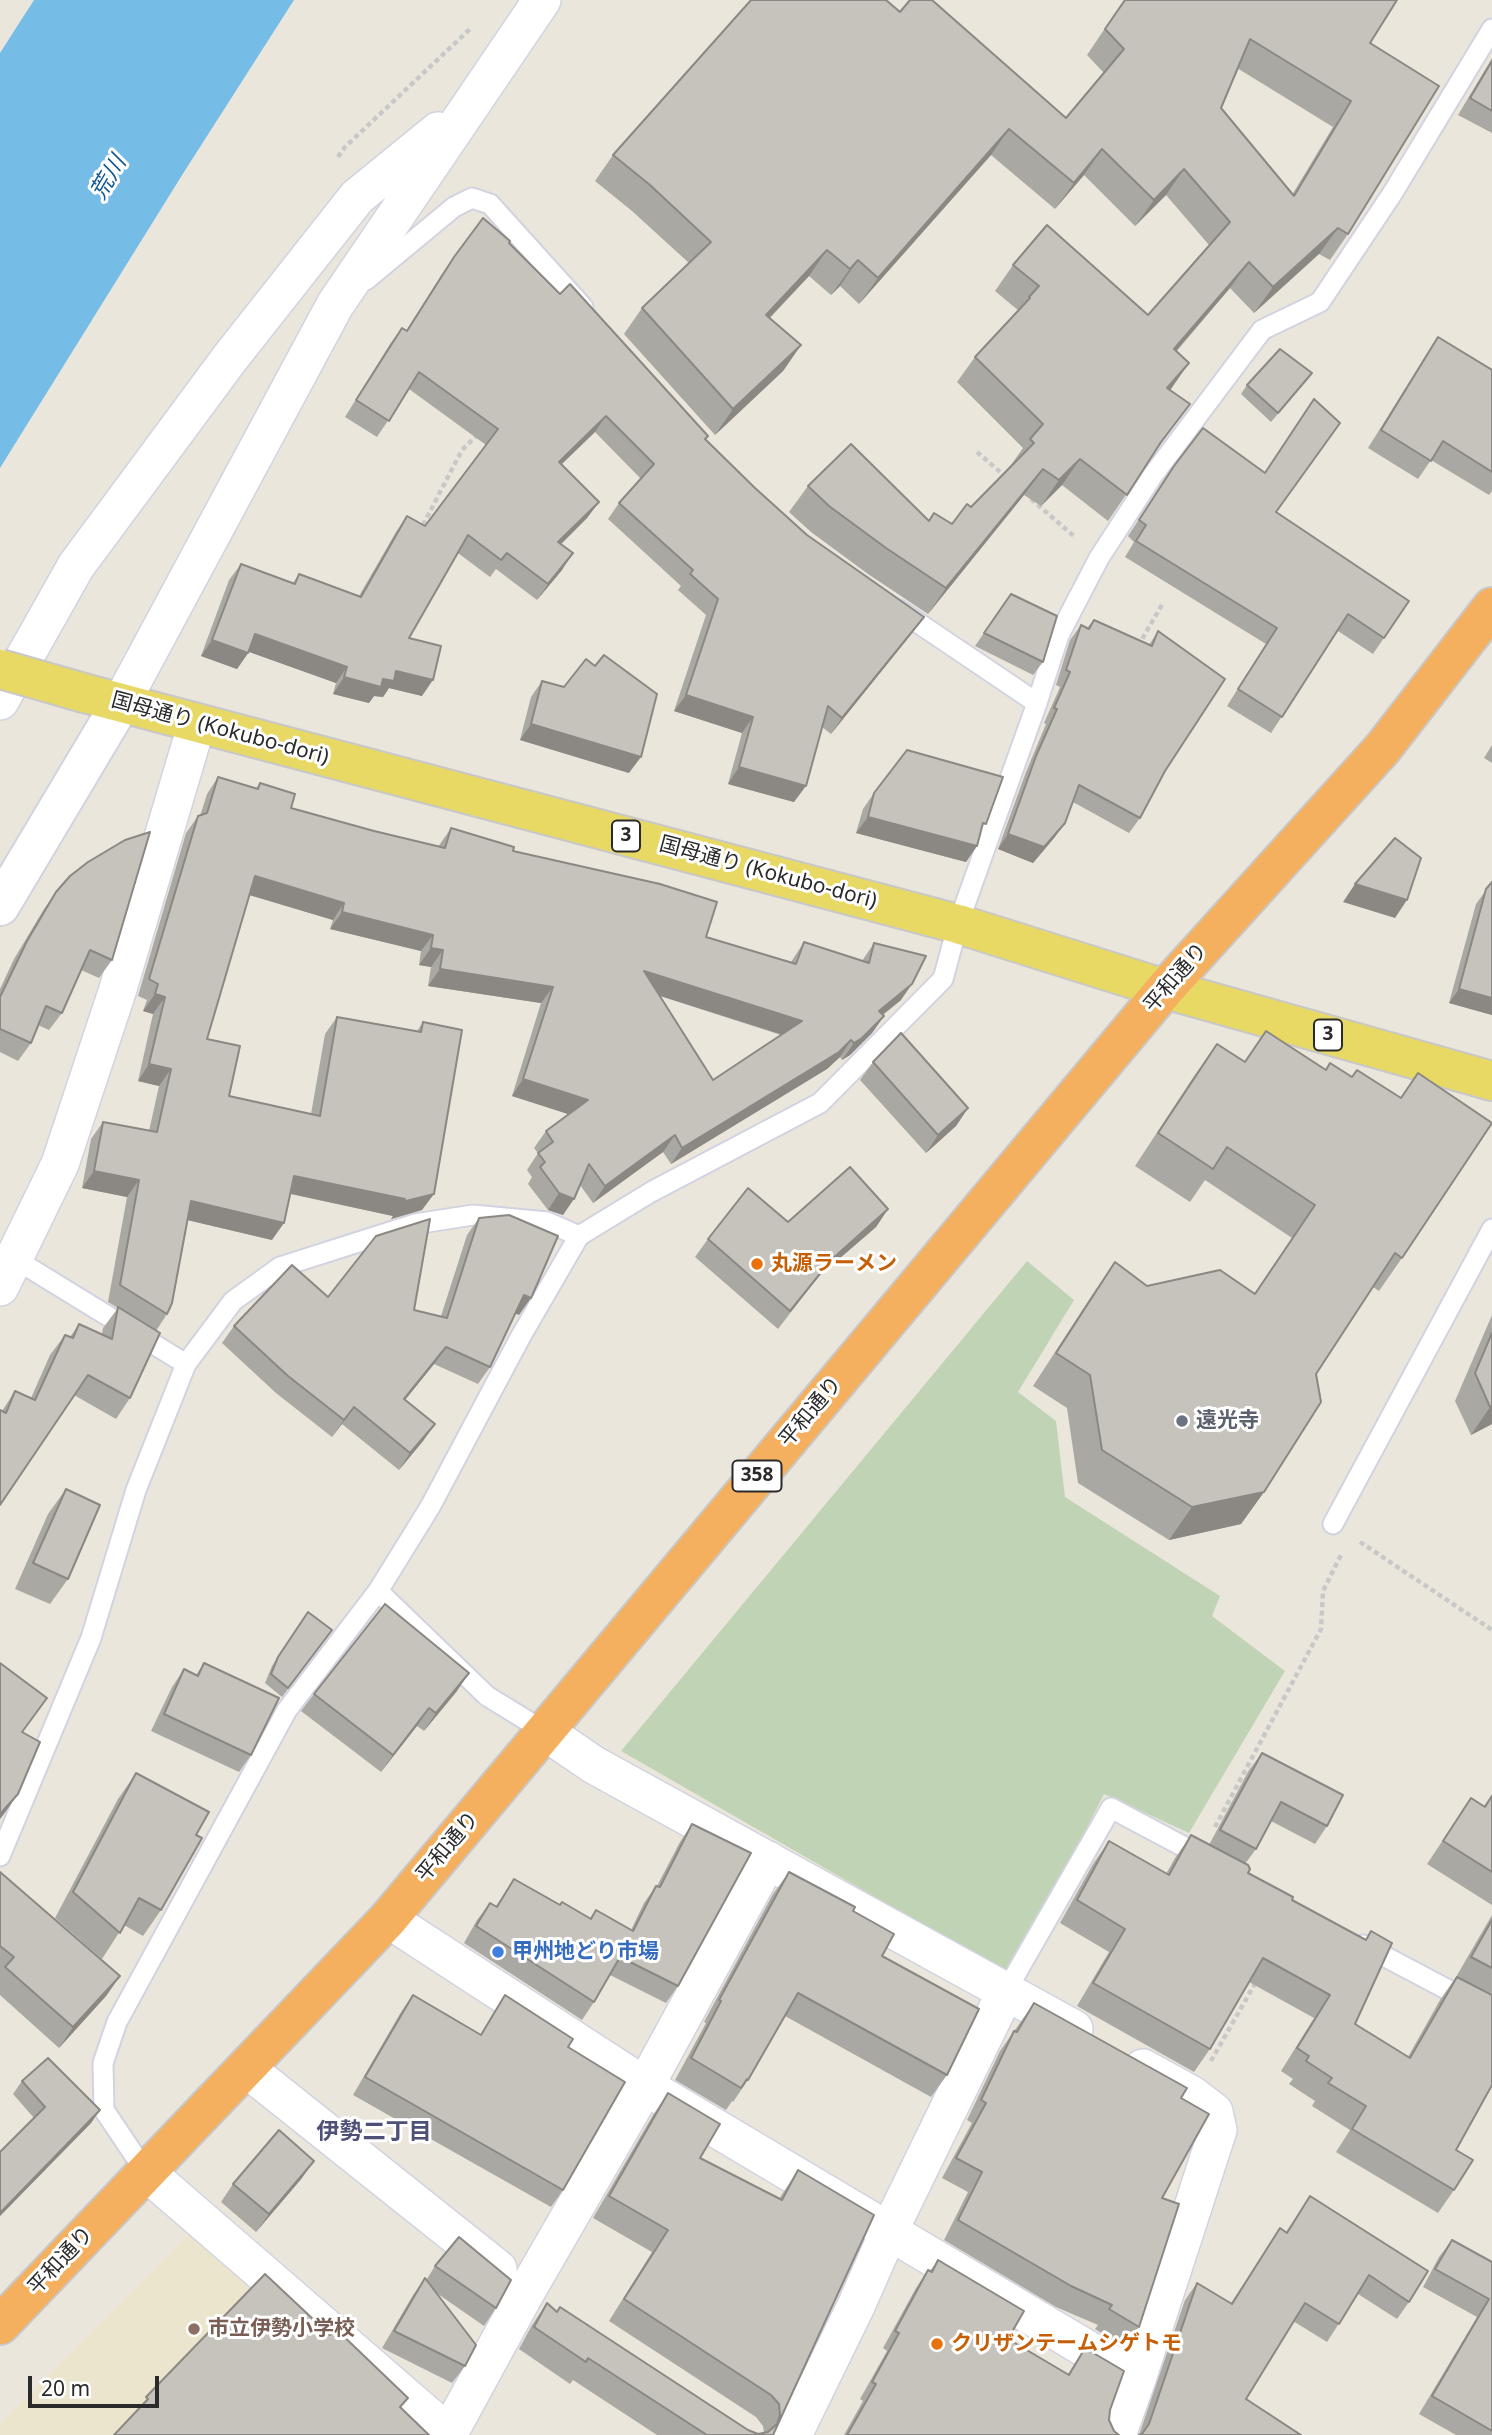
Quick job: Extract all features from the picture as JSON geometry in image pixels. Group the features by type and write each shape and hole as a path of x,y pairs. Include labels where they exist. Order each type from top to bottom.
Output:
{"highway":[{"name":"平和通り","path":"0,2325 388,1919 1165,989 1383,748 1492,607"}],"main road":[{"name":"国母通り (Kokubo-dori)","path":"0,669 958,923 1165,989"},
{"name":"3","path":"1165,989 1492,1082"}],"street":[{"path":"0,906 121,703 335,305 542,0"},
{"path":"0,701 76,566 238,348 357,197 468,107"},
{"path":"7,1273 64,1151 117,992 197,723"},
{"path":"544,1731 594,1765 1192,2095 1214,2112 1218,2130 1117,2435"},
{"path":"145,2171 449,2434 538,2300 645,2086 768,1860"},
{"path":"388,1919 645,2086 1137,2379"},
{"path":"793,2435 1006,1991"},
{"path":"247,2069 538,2300"}],"lane":[{"path":"145,2171 104,2110 103,2063 123,1995 287,1710 378,1591 430,1507 521,1336 579,1236 651,1192 820,1103 943,979 958,923 1059,635 1099,558 1153,475 1262,330 1320,302 1392,194 1492,29"},
{"path":"335,305 454,207 472,198 490,204 594,320"},
{"path":"883,599 1037,703"},
{"path":"0,1856 91,1638 136,1490 187,1364 233,1301 280,1267 415,1224 473,1215 547,1222 579,1236"},
{"path":"1333,1524 1492,1229"},
{"path":"7,1273 187,1364"},
{"path":"378,1591 487,1696 544,1731"},
{"path":"1006,1991 1111,1808 1223,1869"},
{"path":"1345,1936 1492,2013"}],"path":[{"path":"423,525 462,450 481,431"},
{"path":"977,452 1008,479"},
{"path":"1028,496 1099,558"},
{"path":"1134,654 1163,603"},
{"path":"1333,1524 1492,1630"},
{"path":"1199,1855 1321,1629 1323,1591 1350,1536"},
{"path":"1192,2095 1257,1979"}],"shaded area":[{"name":"市立伊勢小学校","path":"190,2233 407,2435 0,2435 0,2424"}],"green space":[{"path":"1027,1261 1074,1300 1018,1392 1056,1421 1065,1497 1220,1596 1212,1616 1285,1671 1189,1833 1104,1794 1011,1975 621,1751"}],"water":[{"name":"荒川","path":"34,0 294,0 0,468 0,53"}],"building":[{"path":"751,0 886,0 900,12 910,0 932,0 1066,118 1124,49 1105,29 1125,0 1397,0 1370,43 1439,86 1348,234 1338,228 1273,287 1249,262 1174,349 1189,363 1167,388 1190,404 1161,442 1127,495 1080,459 1059,480 1043,469 946,588 829,506 808,486 851,444 929,521 934,513 952,524 967,504 971,507 1034,443 1030,439 1043,424 975,357 1039,286 1013,265 1047,225 1148,315 1230,222 1184,169 1154,200 1102,149 1074,183 1009,129 878,278 858,260 850,269 827,250 766,315 801,345 733,409 642,308 711,242 650,185 613,155","holes":["1250,39 1351,101 1294,196 1221,108"]},
{"path":"1492,61 1492,111 1470,98"},
{"path":"483,218 510,241 560,294 570,284 708,436 705,439 755,488 807,535 924,617 842,718 828,706 806,786 739,767 753,717 686,695 718,599 690,574 693,570 619,503 654,464 606,416 559,462 599,502 558,542 573,553 548,584 507,553 501,560 468,535 409,638 441,646 433,680 396,671 394,681 383,679 381,687 344,677 347,667 255,634 248,653 212,640 241,564 295,584 299,574 361,597 407,516 425,526 498,429 419,372 389,421 356,400 402,328 407,331 454,257"},
{"path":"1438,337 1492,370 1492,472 1443,441 1431,461 1381,430"},
{"path":"1280,349 1312,373 1278,413 1247,385"},
{"path":"1314,399 1340,423 1276,512 1409,601 1384,638 1348,614 1282,717 1238,689 1277,628 1136,541 1146,525 1139,520 1174,466 1203,428 1265,473"},
{"path":"1011,594 1057,616 1043,662 984,633"},
{"path":"1094,620 1152,646 1158,631 1225,679 1165,771 1140,818 1079,785 1065,823 1044,847 1008,834 1070,672 1066,670 1081,625 1089,629"},
{"path":"604,655 657,694 641,757 531,724 542,681 564,687 586,659 595,666"},
{"path":"907,750 1003,777 986,824 983,823 977,846 868,817 874,793"},
{"path":"218,777 258,789 260,783 295,794 291,808 374,831 445,848 451,828 514,847 513,851 660,884 717,902 706,937 796,964 804,942 869,963 874,943 926,956 912,984 879,1011 884,1016 862,1038 854,1043 851,1040 839,1052 682,1148 675,1135 605,1186 589,1164 574,1199 559,1193 540,1167 545,1162 538,1153 553,1142 546,1131 588,1100 523,1079 553,987 440,969 443,950 431,948 433,935 342,912 344,903 255,876 207,1039 240,1046 229,1096 320,1116 337,1017 421,1032 423,1022 462,1030 434,1194 402,1202 405,1199 294,1176 284,1223 191,1201 172,1303 167,1314 120,1285 139,1180 94,1171 103,1122 157,1132 171,1069 149,1064 165,997 155,994 158,984 149,979 198,816 207,813","holes":["644,971 802,1021 713,1080"]},
{"path":"150,832 112,960 90,950 62,1013 46,1006 31,1043 0,1029 0,997 27,941 56,892 88,862 125,840"},
{"path":"1395,838 1421,858 1407,900 1355,884"},
{"path":"1492,882 1492,998 1459,989 1486,889"},
{"path":"1266,1031 1326,1070 1330,1063 1352,1077 1357,1070 1401,1098 1418,1073 1492,1123 1402,1258 1395,1253 1316,1374 1321,1402 1264,1492 1192,1507 1102,1450 1090,1375 1056,1353 1115,1262 1147,1286 1220,1270 1255,1294 1315,1205 1227,1147 1213,1169 1158,1133 1217,1044 1245,1062"},
{"path":"901,1033 968,1108 938,1135 873,1062"},
{"path":"850,1167 888,1209 831,1260 790,1311 708,1239 748,1188 788,1222"},
{"path":"509,1215 558,1236 531,1298 524,1295 490,1367 446,1347 404,1399 435,1424 410,1453 354,1407 344,1420 288,1376 234,1326 292,1265 328,1297 376,1236 430,1219 414,1310 447,1318 479,1218"},
{"path":"118,1307 160,1333 130,1398 88,1375 0,1505 0,1410 6,1413 15,1391 35,1400 65,1335 73,1338 79,1324 112,1339"},
{"path":"1492,1333 1492,1406 1490,1407 1475,1373"},
{"path":"66,1489 100,1505 68,1579 33,1563"},
{"path":"385,1604 469,1673 436,1713 429,1708 393,1755 314,1694"},
{"path":"308,1612 332,1630 288,1688 271,1674 278,1657"},
{"path":"0,1663 47,1698 22,1732 40,1742 18,1794 0,1814"},
{"path":"204,1663 279,1698 251,1755 164,1714 184,1669 198,1676"},
{"path":"1262,1753 1343,1795 1327,1826 1281,1802 1256,1849 1220,1830"},
{"path":"136,1773 209,1812 196,1835 202,1838 161,1910 139,1898 120,1933 73,1892"},
{"path":"1492,1796 1492,1872 1443,1841 1471,1798 1485,1807"},
{"path":"692,1824 751,1853 678,1986 620,1957 594,2002 476,1926 490,1903 497,1907 514,1879 591,1919 596,1910 633,1931 656,1886 660,1887"},
{"path":"1191,1835 1248,1865 1248,1873 1293,1897 1292,1900 1366,1940 1371,1931 1392,1943 1355,2024 1410,2058 1457,1977 1492,1995 1492,2085 1456,2150 1473,2160 1454,2190 1352,2129 1366,2106 1328,2083 1332,2078 1306,2061 1309,2056 1297,2048 1330,1995 1263,1958 1210,2049 1093,1983 1125,1929 1077,1900 1109,1841 1169,1875"},
{"path":"0,1872 120,1976 73,2027 5,1967 14,1957 0,1946"},
{"path":"789,1872 855,1907 853,1911 894,1934 882,1956 979,2009 947,2075 798,1993 741,2088 691,2058 721,2001 719,2000"},
{"path":"1492,1920 1492,1968 1471,1957"},
{"path":"413,1995 481,2035 505,1995 573,2039 568,2047 625,2082 563,2190 365,2077"},
{"path":"1034,2003 1187,2088 1181,2098 1209,2114 1162,2198 1179,2204 1139,2327 1109,2309 1112,2305 1071,2286 958,2220 982,2172 956,2158 986,2103 981,2100 1014,2031 1017,2032"},
{"path":"48,2058 100,2110 0,2213 0,2152 45,2107 22,2081"},
{"path":"668,2093 720,2124 700,2158 782,2200 798,2170 874,2215 773,2435 707,2435 588,2358 586,2362 534,2327 547,2303 557,2312 560,2307 748,2430 758,2434 768,2432 777,2424 779,2404 771,2395 624,2299 668,2230 609,2196"},
{"path":"279,2130 314,2161 269,2214 233,2184"},
{"path":"1310,2196 1428,2271 1409,2302 1369,2275 1339,2324 1305,2303 1246,2399 1301,2435 1139,2435 1149,2424 1197,2283 1232,2304 1280,2228 1287,2233"},
{"path":"459,2237 511,2280 496,2308 435,2266"},
{"path":"1452,2240 1492,2262 1492,2431 1432,2396 1489,2299 1435,2269"},
{"path":"938,2260 1024,2311 1008,2339 1069,2375 1085,2348 1124,2371 1109,2420 1119,2435 847,2435 876,2384 872,2382 899,2333 895,2331 928,2270 932,2272"},
{"path":"265,2274 330,2335 336,2329 408,2398 400,2407 429,2435 114,2435 148,2399 146,2397"},
{"path":"425,2278 476,2345 465,2366 394,2331"}],"place":[{"name":"丸源ラーメン","path":"757,1264"},
{"name":"遠光寺","path":"1182,1421"},
{"name":"甲州地どり市場","path":"498,1952"},
{"name":"市立伊勢小学校","path":"194,2329"},
{"name":"クリザンテームシゲトモ","path":"937,2344"}],"district":[{"name":"伊勢二丁目","path":"374,2132"}]}
